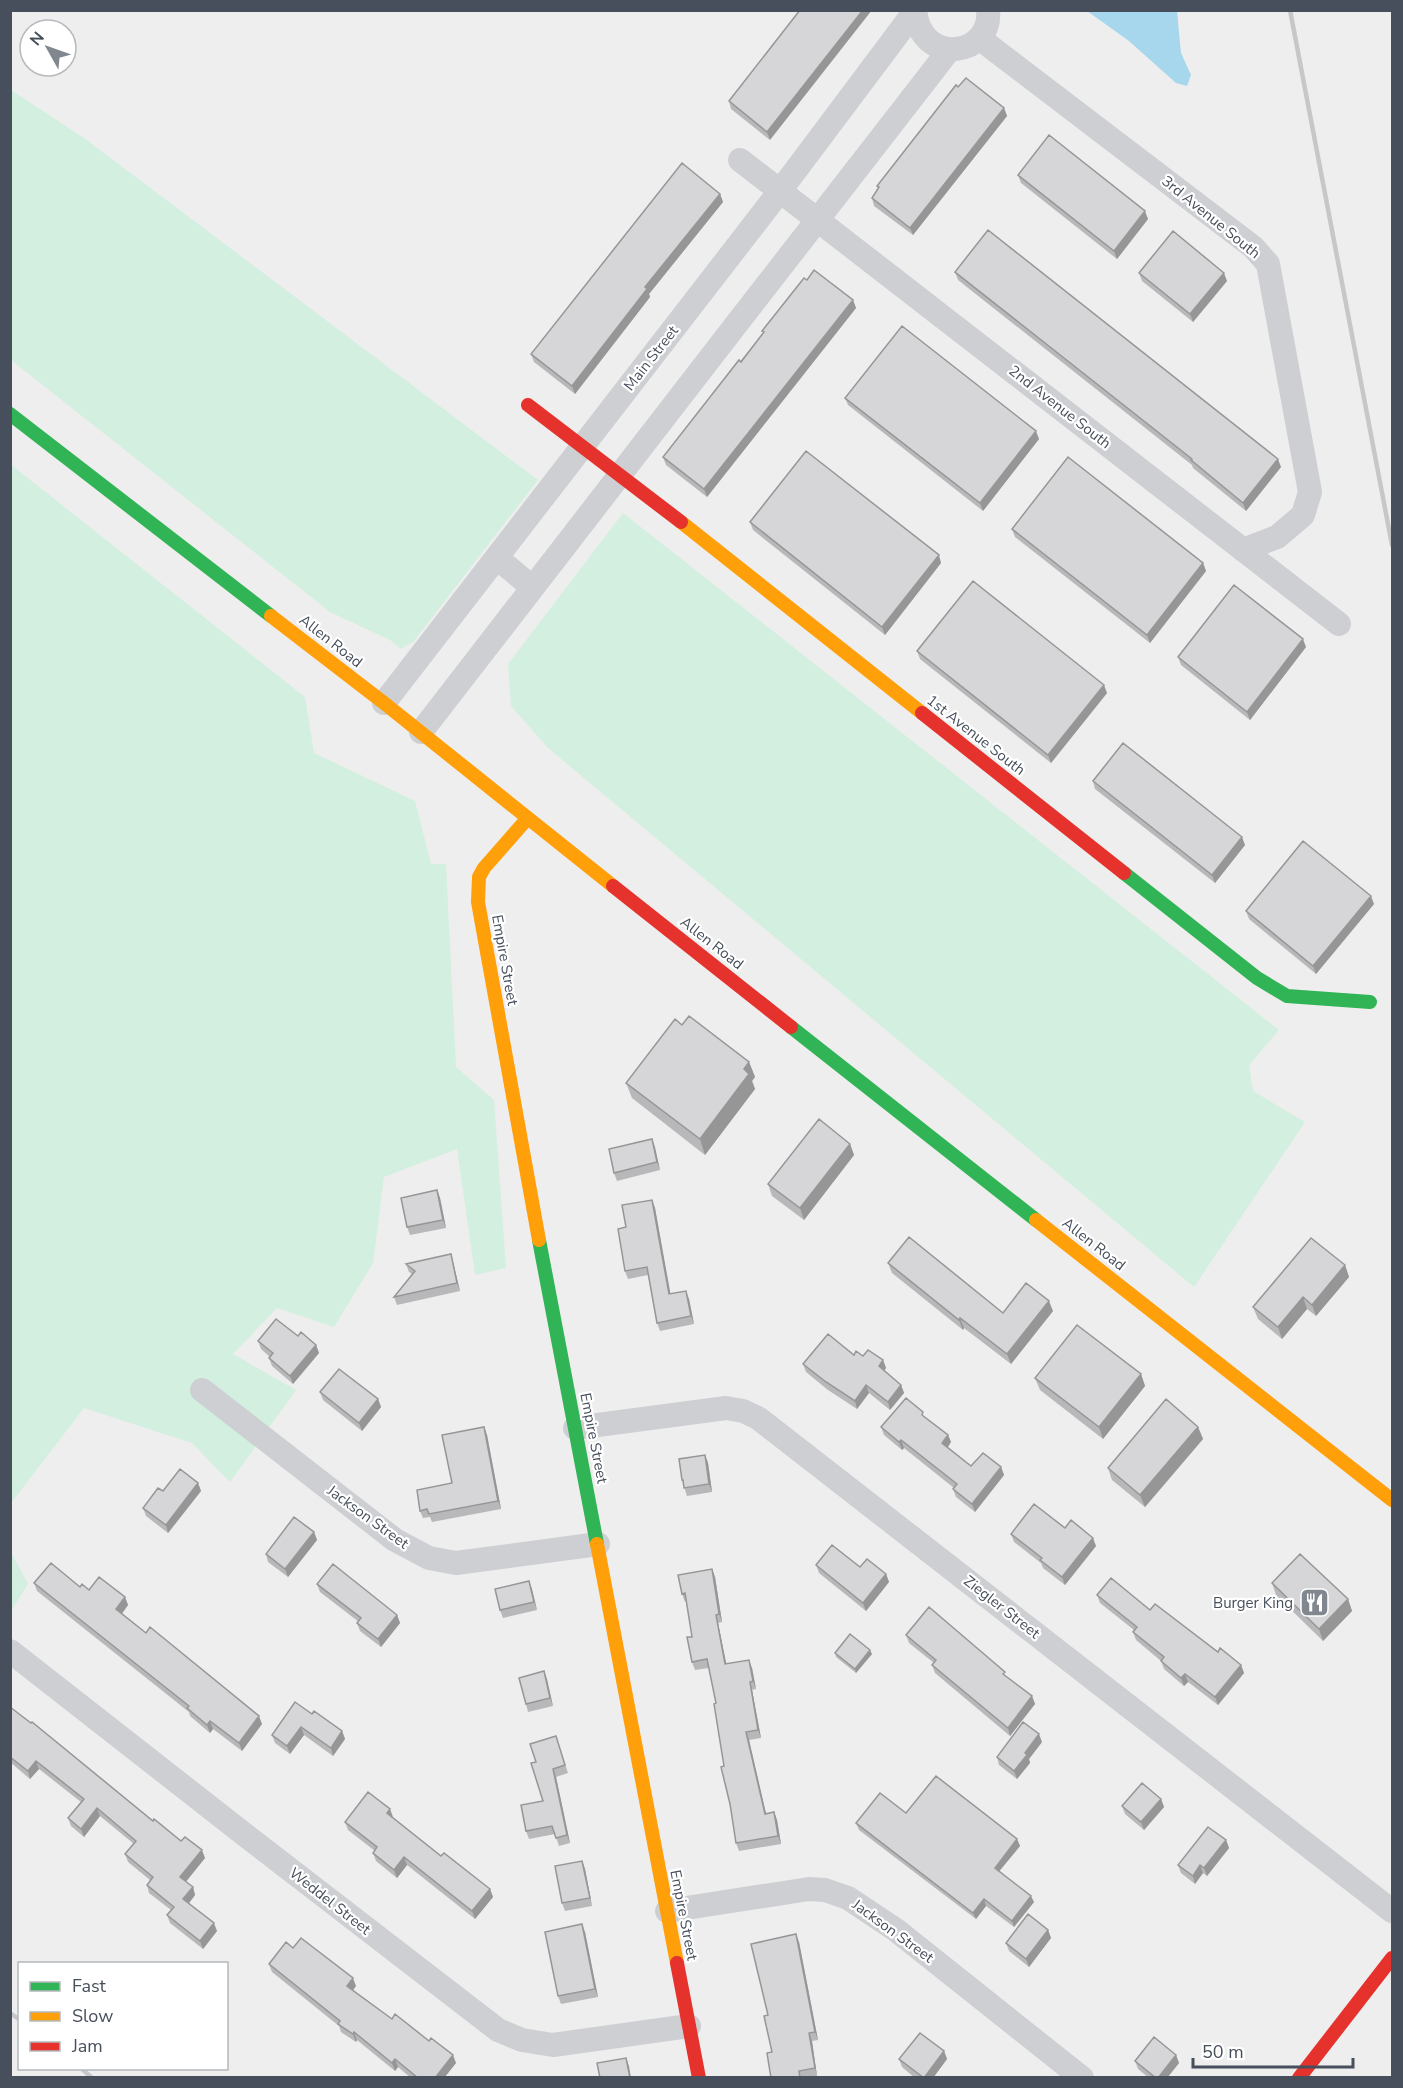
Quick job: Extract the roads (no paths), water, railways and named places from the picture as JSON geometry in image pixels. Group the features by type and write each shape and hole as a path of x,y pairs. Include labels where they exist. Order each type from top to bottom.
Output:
{"street":[{"path":"915,11 917,24 928,41 940,48 950,49 963,48 979,38 986,28 988,10"},
{"name":"Main Street","path":"384,702 780,191 915,11"},
{"name":"3rd Avenue South","path":"979,38 1253,247 1268,264 1311,492 1304,515 1277,537 1243,550"},
{"path":"421,732 619,473 819,220 950,49"},
{"name":"2nd Avenue South","path":"740,160 1339,624"},
{"name":"1st Avenue South","path":"528,405 619,473 1257,978 1287,996 1370,1002"},
{"name":"Allen Road","path":"10,414 384,702 527,819 1392,1500"},
{"path":"497,558 532,587"},
{"name":"Empire Street","path":"527,819 483,868 479,877 478,902 518,1129 699,2078"},
{"name":"Jackson Street","path":"202,1390 395,1540 429,1558 456,1563 597,1544"},
{"name":"Ziegler Street","path":"575,1428 726,1408 743,1411 758,1418 1392,1911"},
{"name":"Weddel Street","path":"10,1650 498,2030 522,2040 553,2045 689,2026"},
{"name":"Jackson Street","path":"667,1911 809,1889 825,1890 848,1898 896,1930 1082,2078"},
{"path":"1299,2078 1392,1958"}],"water":[{"path":"1087,11 1177,11 1181,53 1191,75 1187,86 1176,83 1129,41"}],"railway":[{"path":"1290,10 1392,545"},
{"path":"10,2013 18,2019"},
{"path":"83,2070 92,2078"}],"place":[{"name":"Burger King","path":"1314,1603"}]}
